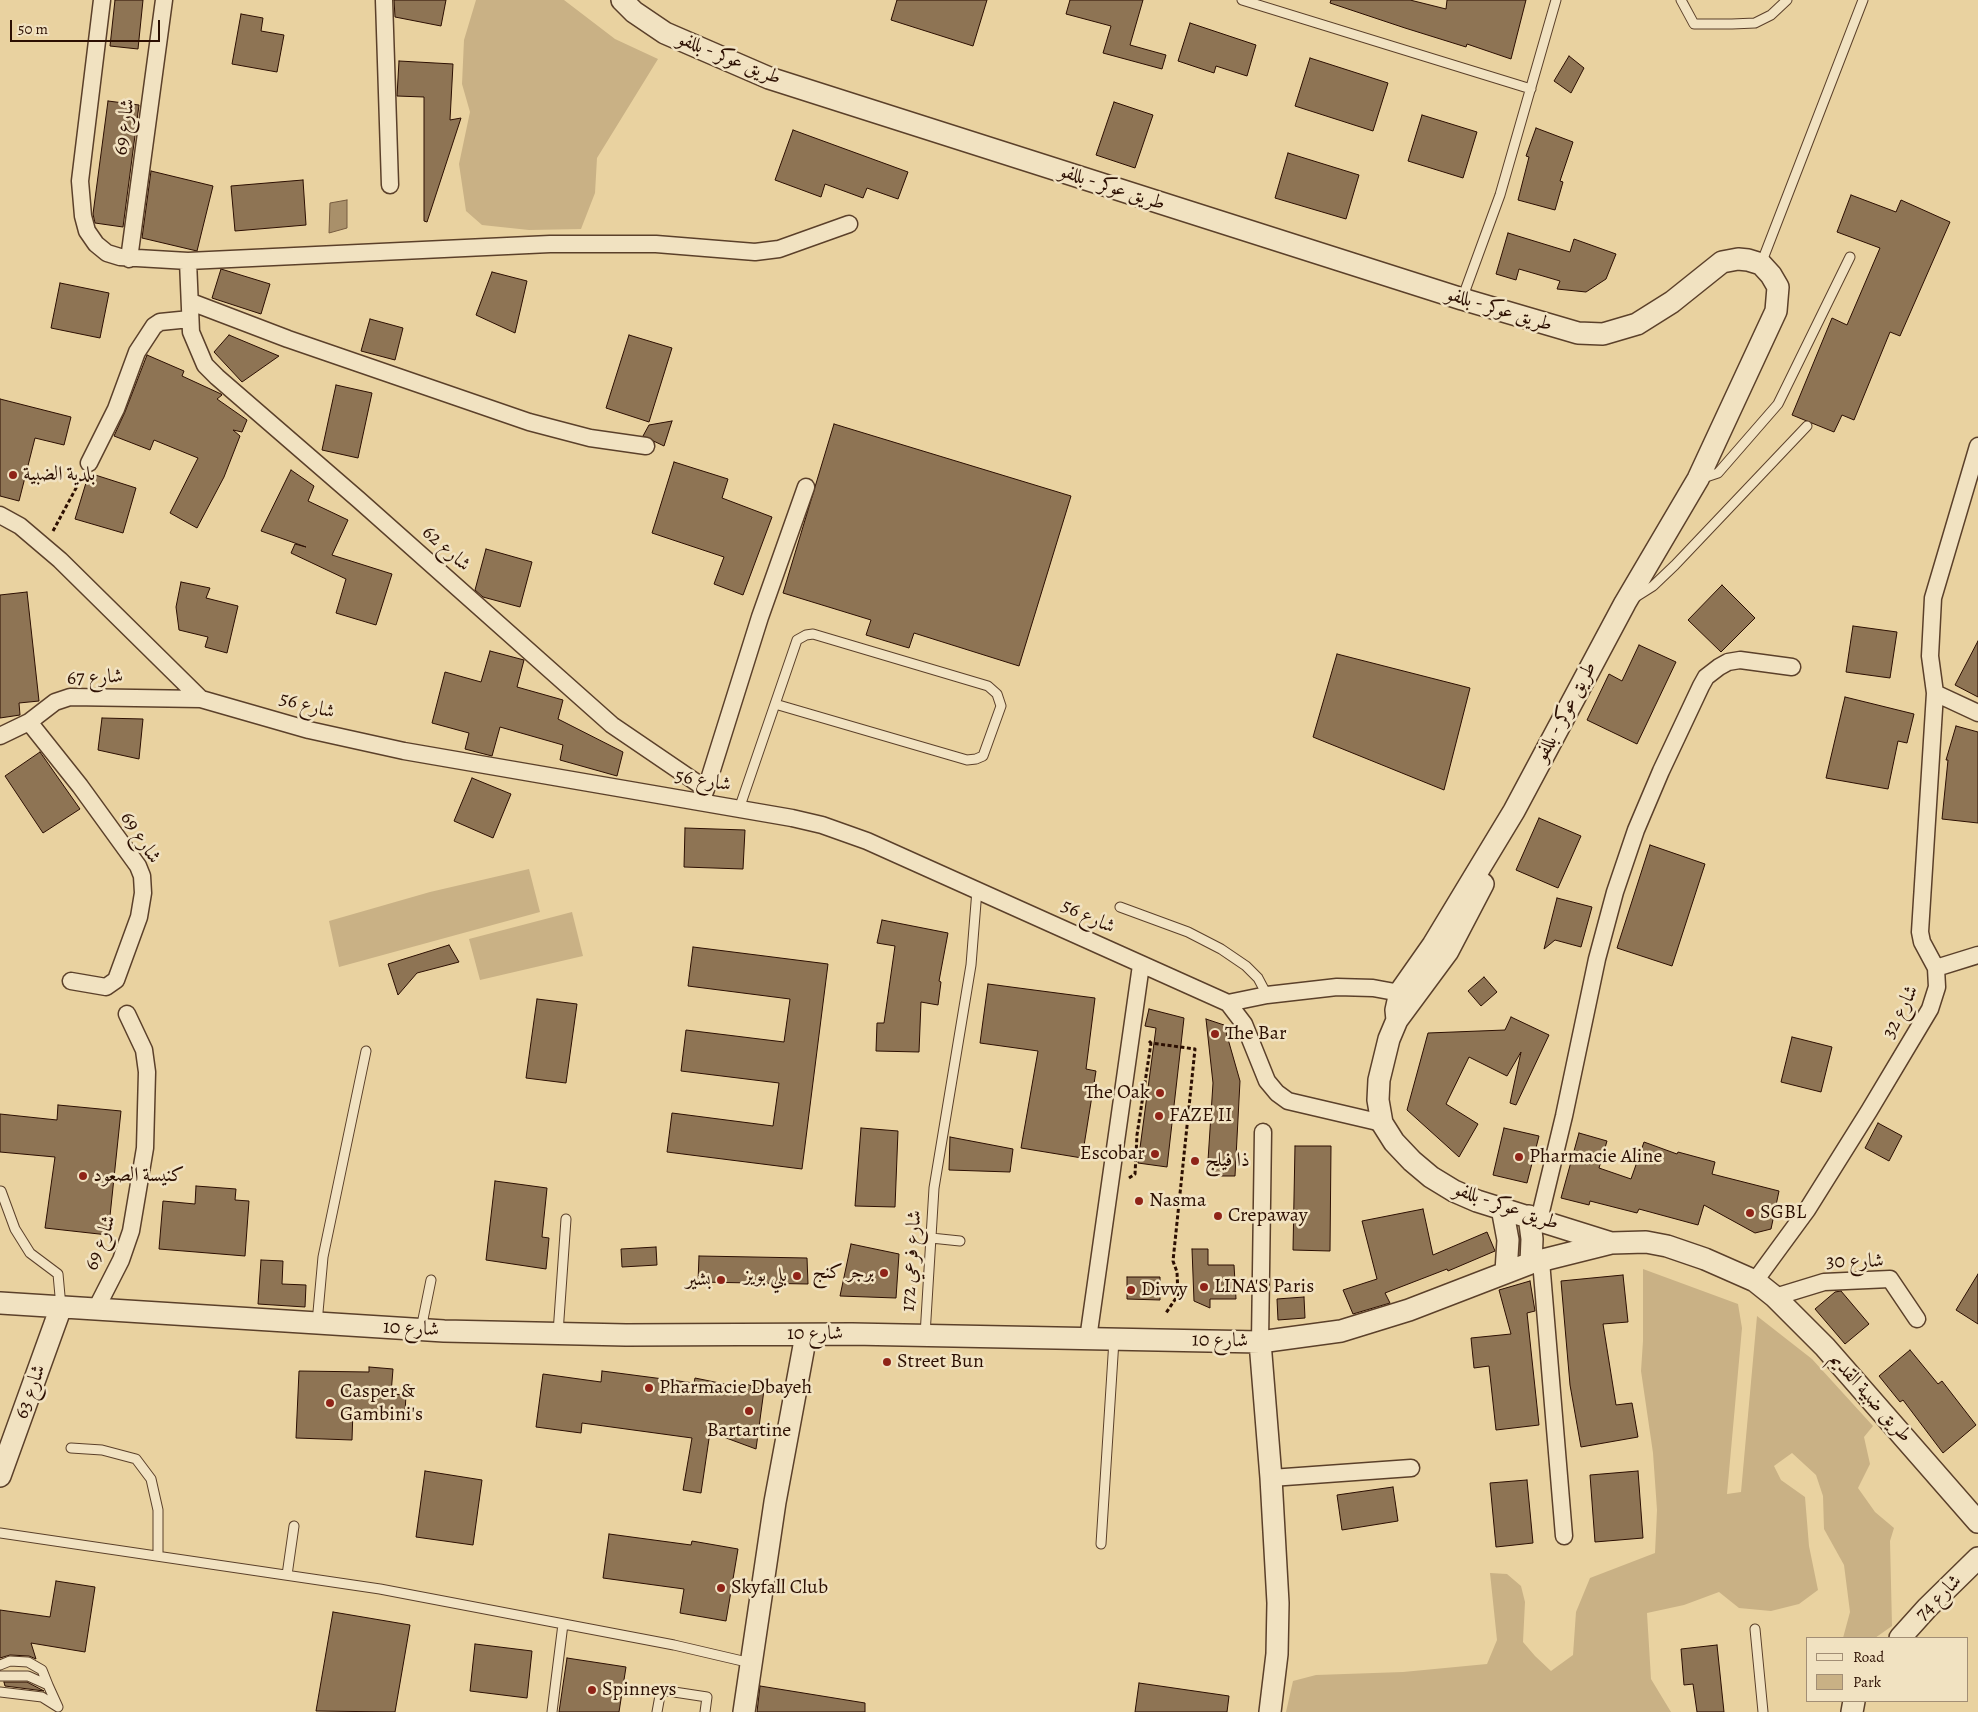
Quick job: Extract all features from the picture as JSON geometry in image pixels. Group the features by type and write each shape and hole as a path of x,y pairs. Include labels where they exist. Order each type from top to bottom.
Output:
{"street":[{"path":"102,0 80,181 83,216 87,230 96,244 107,253 129,259 188,261 550,244 656,244 755,252 779,249 849,224"},
{"name":"شارع 69","path":"129,259 164,0"},
{"path":"384,0 390,185"},
{"name":"طريق عوكر - بللفو","path":"622,0 634,12 665,33 769,78 1462,299 1578,334 1603,334 1623,330 1650,317 1722,262 1738,259 1761,264 1771,275 1778,287 1776,311 1698,479 1625,603 1500,834 1433,945 1408,994 1396,1010 1397,1020 1382,1059 1378,1100 1382,1123 1394,1142 1412,1161 1432,1177 1477,1201 1611,1243"},
{"name":"شارع 62","path":"188,261 191,302 190,319 195,346 205,365 612,725 703,795"},
{"path":"191,302 529,422 590,438 646,446"},
{"path":"89,463 116,409 137,352 154,326 160,322 190,319"},
{"name":"شارع 32","path":"1755,1282 1807,1210 1930,1010 1937,987 1936,968 1922,942 1920,932 1935,693 1930,656 1933,598 1978,446"},
{"path":"703,795 760,617 806,487"},
{"name":"شارع 56","path":"0,515 20,526 44,546 201,699 308,730 404,751 703,795 739,809 822,825 867,841 1228,1003 1244,1024 1267,1081 1277,1093 1288,1100 1382,1123"},
{"path":"1564,1536 1532,1238 1534,1218 1564,1116 1597,959 1615,892 1661,771 1706,677 1719,667 1734,660 1792,667"},
{"path":"1935,693 1978,713"},
{"name":"شارع 67","path":"0,736 29,722 55,702 70,697 201,699"},
{"name":"شارع 69","path":"29,722 83,791 138,866 142,876 143,893 139,917 116,980 106,987 71,981"},
{"path":"1936,968 1978,955"},
{"path":"1088,1339 1141,965"},
{"path":"1228,1003 1267,995 1337,987 1408,994"},
{"name":"شارع 69","path":"96,1309 121,1260 131,1230 144,1148 147,1109 146,1065 144,1050 127,1014"},
{"path":"1263,1132 1260,1342 1341,1331 1409,1310 1536,1262 1611,1243"},
{"path":"1502,1208 1508,1240 1506,1272"},
{"name":"طريق ضبية القديم","path":"1611,1243 1646,1242 1667,1246 1705,1259 1755,1282 1775,1297 1825,1347 1978,1522"},
{"name":"شارع 30","path":"1775,1297 1824,1282 1890,1279 1917,1319"},
{"name":"شارع 10","path":"0,1303 421,1330 558,1333 925,1335 1260,1342 1271,1478 1278,1604 1277,1654 1270,1712"},
{"name":"شارع 63","path":"0,1476 61,1307"},
{"path":"744,1712 775,1502 806,1335"},
{"path":"1271,1478 1411,1468"},
{"name":"شارع 74","path":"1901,1637 1927,1608 1978,1558"}],"lane":[{"path":"1242,0 1531,89"},
{"path":"1462,299 1500,195 1556,0"},
{"path":"1681,0 1694,24 1732,24 1755,23 1771,15 1787,0"},
{"path":"1761,264 1863,0"},
{"path":"1698,479 1718,473 1778,404 1850,258"},
{"path":"1625,603 1659,581 1807,426"},
{"path":"739,809 775,704 797,640 813,634 988,686 997,694 1001,706 983,756 967,760 775,704"},
{"name":"شارع فرعي 172","path":"925,1335 934,1188 971,965 977,890"},
{"path":"1120,907 1188,932 1221,949 1246,966 1258,978 1267,995"},
{"path":"317,1323 323,1257 366,1051"},
{"path":"1,1191 15,1229 30,1253 58,1274 61,1307"},
{"path":"558,1333 566,1219"},
{"path":"931,1238 960,1241"},
{"path":"421,1330 431,1280"},
{"path":"1101,1544 1114,1339"},
{"path":"71,1448 102,1450 136,1459 151,1479 158,1510 158,1556"},
{"path":"287,1575 294,1526"},
{"path":"0,1533 380,1589 674,1645 751,1663"},
{"path":"552,1712 563,1624"},
{"path":"1755,1629 1764,1712"},
{"path":"0,1665 10,1660 28,1662 42,1670 59,1709"},
{"path":"0,1676 28,1676 48,1685"},
{"path":"657,1712 661,1690 707,1697 704,1712"},
{"path":"0,1692 42,1697 59,1709"}],"path":[{"path":"44,546 89,463"},
{"path":"1147,1036 1151,1043 1195,1049 1173,1261 1177,1272 1178,1296 1166,1313"}],"green space":[{"path":"476,0 564,0 615,39 658,59 597,158 595,193 581,229 529,230 482,225 466,211 459,164 470,112 462,84 464,40"},
{"path":"529,869 540,912 339,967 329,921 430,892"},
{"path":"572,912 583,956 480,980 469,939"},
{"path":"1643,1269 1738,1304 1742,1328 1727,1494 1741,1492 1757,1316 1812,1359 1873,1426 1864,1437 1870,1464 1858,1488 1875,1512 1894,1528 1890,1541 1892,1626 1876,1637 1843,1637 1850,1612 1844,1565 1824,1529 1823,1496 1816,1475 1792,1453 1774,1466 1781,1480 1805,1497 1809,1546 1818,1590 1799,1604 1771,1611 1739,1608 1719,1592 1684,1605 1647,1613 1651,1679 1671,1712 1286,1712 1293,1681 1316,1675 1403,1672 1487,1664 1497,1640 1490,1573 1507,1574 1521,1586 1525,1602 1523,1642 1535,1656 1551,1671 1573,1655 1576,1612 1590,1578 1655,1553 1657,1510 1653,1453 1641,1371"}],"shaded area":[{"path":"347,200 347,228 329,233 330,203"}],"building":[{"path":"115,0 143,0 138,49 110,46"},
{"path":"394,0 446,0 441,26 395,17"},
{"path":"897,0 987,0 973,46 891,20"},
{"path":"1070,0 1143,0 1130,45 1166,55 1162,69 1103,53 1111,26 1066,14"},
{"path":"1331,0 1410,0 1446,9 1447,0 1526,0 1511,59 1467,44 1466,47 1405,28 1330,3"},
{"path":"241,14 263,18 261,31 284,35 277,72 232,64"},
{"path":"1190,23 1256,45 1247,76 1216,66 1214,73 1178,61"},
{"path":"1569,56 1584,68 1571,93 1554,81"},
{"path":"1310,58 1388,83 1373,131 1295,106"},
{"path":"399,61 453,64 450,120 461,118 427,222 424,221 424,97 397,96"},
{"path":"108,101 139,105 123,227 95,223 93,214"},
{"path":"1114,102 1153,115 1135,168 1096,155"},
{"path":"1422,115 1477,132 1463,178 1408,161"},
{"path":"1536,128 1573,142 1560,181 1563,182 1555,210 1518,200 1529,157 1526,156"},
{"path":"793,130 908,172 898,199 867,188 863,198 825,184 821,197 775,180"},
{"path":"1288,153 1359,175 1346,219 1275,198"},
{"path":"151,171 213,186 197,251 142,238"},
{"path":"303,180 306,225 235,231 231,186"},
{"path":"1851,195 1896,212 1901,200 1950,222 1900,336 1890,332 1854,420 1842,415 1834,432 1792,415 1832,318 1847,325 1880,248 1837,232"},
{"path":"1508,233 1570,252 1574,239 1616,254 1606,279 1586,292 1557,289 1560,281 1519,269 1516,280 1496,274"},
{"path":"221,269 270,284 261,314 212,298"},
{"path":"492,272 527,281 515,333 476,315"},
{"path":"60,283 109,293 100,338 51,328"},
{"path":"370,319 403,328 395,360 361,351"},
{"path":"229,335 279,356 242,382 214,352"},
{"path":"629,335 672,348 649,422 606,408"},
{"path":"147,355 184,371 182,376 221,394 217,399 247,420 242,432 233,430 240,436 224,477 197,528 170,513 198,458 154,440 150,450 114,436"},
{"path":"336,385 372,393 358,458 322,450"},
{"path":"0,399 71,417 64,445 35,438 19,501 0,496"},
{"path":"672,421 664,446 643,436 649,425"},
{"path":"834,424 1071,496 1019,666 914,633 909,648 866,635 871,620 783,593"},
{"path":"674,462 728,479 722,498 772,517 743,595 714,584 724,557 652,533"},
{"path":"291,470 314,486 308,501 348,520 332,555 392,574 376,625 336,613 346,579 291,553 295,544 306,547 261,531"},
{"path":"89,473 136,488 123,533 75,519"},
{"path":"486,549 532,562 520,607 483,597 475,590"},
{"path":"181,582 210,588 206,598 238,606 227,653 205,647 208,637 179,630 176,607"},
{"path":"1722,585 1755,618 1721,652 1688,620"},
{"path":"27,592 39,701 19,703 20,715 0,718 0,595"},
{"path":"1853,626 1897,632 1890,678 1846,672"},
{"path":"1978,641 1978,697 1955,685"},
{"path":"1639,645 1676,662 1637,744 1587,720 1609,674 1622,681"},
{"path":"490,651 524,660 517,687 563,700 558,719 623,752 617,776 560,760 563,745 500,727 492,756 465,749 469,733 432,723 445,672 481,682"},
{"path":"1337,654 1470,688 1444,790 1313,737"},
{"path":"1845,697 1914,714 1907,743 1898,741 1888,789 1826,778"},
{"path":"102,718 143,719 139,759 98,750"},
{"path":"1956,726 1978,732 1978,823 1942,819 1948,760 1946,760"},
{"path":"40,752 80,809 43,833 5,776"},
{"path":"472,778 511,794 493,838 454,821"},
{"path":"1539,818 1581,836 1558,888 1516,870"},
{"path":"685,828 745,830 743,869 684,867"},
{"path":"1650,845 1705,864 1672,966 1617,948"},
{"path":"1557,898 1592,907 1581,947 1555,940 1544,949"},
{"path":"882,920 948,933 939,981 941,982 938,1005 921,1002 919,1052 876,1051 877,1023 884,1023 895,946 877,943"},
{"path":"449,945 459,962 417,973 398,995 388,964"},
{"path":"693,947 828,964 802,1169 667,1152 672,1113 773,1126 779,1083 681,1071 686,1030 784,1042 790,999 688,986"},
{"path":"1484,977 1497,992 1481,1006 1468,991"},
{"path":"988,984 1095,998 1086,1069 1096,1071 1082,1158 1021,1148 1038,1051 980,1043"},
{"path":"537,999 577,1004 566,1083 526,1078"},
{"path":"1149,1009 1184,1018 1167,1167 1138,1163 1156,1028 1145,1026"},
{"path":"1511,1017 1549,1035 1516,1105 1510,1103 1521,1052 1507,1076 1469,1057 1446,1104 1478,1124 1459,1157 1407,1110 1428,1033 1505,1030"},
{"path":"1206,1019 1224,1025 1240,1081 1235,1176 1207,1176 1213,1083"},
{"path":"1792,1037 1832,1047 1821,1092 1781,1082"},
{"name":"كنيسة الصعود","path":"58,1105 121,1111 108,1235 45,1228 55,1157 0,1152 0,1114 57,1120"},
{"path":"1878,1123 1902,1136 1889,1161 1865,1148"},
{"path":"861,1128 898,1131 895,1207 855,1206"},
{"path":"1504,1128 1539,1136 1527,1183 1493,1175"},
{"path":"1579,1133 1607,1141 1599,1168 1631,1179 1644,1142 1677,1154 1678,1152 1715,1162 1712,1174 1779,1191 1771,1229 1755,1233 1704,1205 1698,1225 1639,1209 1637,1213 1590,1201 1589,1205 1561,1198"},
{"path":"950,1137 1013,1149 1010,1172 949,1170"},
{"path":"1295,1146 1331,1146 1330,1251 1293,1250"},
{"path":"495,1181 547,1188 542,1237 549,1238 546,1269 486,1260"},
{"path":"196,1186 236,1189 235,1200 249,1201 245,1256 159,1249 163,1201 195,1204"},
{"path":"1423,1209 1433,1255 1487,1232 1495,1251 1448,1271 1447,1269 1385,1293 1390,1303 1353,1314 1343,1290 1377,1279 1362,1221"},
{"path":"851,1244 899,1254 896,1298 840,1296"},
{"path":"656,1247 657,1265 622,1267 621,1249"},
{"path":"1192,1249 1208,1249 1208,1265 1234,1265 1236,1299 1210,1299 1210,1308 1194,1301"},
{"path":"699,1256 807,1258 808,1284 698,1282"},
{"path":"261,1260 283,1261 282,1284 306,1285 305,1307 258,1304"},
{"path":"1978,1274 1978,1324 1956,1310"},
{"path":"1623,1275 1628,1322 1603,1324 1616,1405 1632,1403 1638,1437 1581,1447 1570,1385 1561,1281"},
{"path":"1127,1277 1160,1277 1160,1300 1127,1299"},
{"path":"1530,1281 1535,1311 1527,1313 1539,1425 1496,1430 1489,1366 1474,1368 1471,1338 1511,1334 1499,1290"},
{"path":"1841,1291 1869,1324 1845,1344 1815,1309 1835,1292"},
{"path":"1304,1297 1305,1318 1278,1320 1277,1299"},
{"path":"1910,1350 1938,1384 1942,1381 1976,1425 1943,1453 1903,1400 1900,1402 1879,1376"},
{"path":"369,1367 393,1369 391,1394 406,1395 405,1412 353,1409 352,1440 296,1438 299,1371 369,1372"},
{"path":"602,1371 694,1383 695,1378 744,1388 746,1384 764,1390 756,1449 710,1432 701,1493 683,1490 692,1438 582,1423 581,1433 536,1427 543,1374 601,1382"},
{"path":"425,1471 482,1480 473,1545 416,1537"},
{"path":"1638,1471 1643,1538 1595,1542 1590,1475"},
{"path":"1527,1480 1533,1543 1496,1547 1490,1483"},
{"path":"1393,1487 1398,1521 1342,1530 1337,1495"},
{"path":"609,1534 691,1545 692,1541 738,1549 726,1621 680,1613 684,1589 603,1578"},
{"path":"56,1581 95,1587 85,1652 31,1643 36,1659 29,1656 10,1655 0,1658 0,1610 50,1617"},
{"path":"333,1612 410,1625 395,1712 316,1711"},
{"path":"475,1644 532,1651 527,1698 470,1691"},
{"path":"1717,1645 1724,1712 1697,1712 1693,1684 1684,1685 1681,1649"},
{"name":"Spinneys","path":"567,1658 626,1667 619,1712 559,1712"},
{"path":"4,1682 27,1682 44,1691 5,1686"},
{"path":"1139,1683 1229,1696 1227,1712 1135,1712"},
{"path":"760,1686 865,1703 865,1712 757,1712"}],"place":[{"name":"بلدية الضبية","path":"13,475"},
{"name":"The Bar","path":"1215,1034"},
{"name":"The Oak","path":"1160,1093"},
{"name":"FAZE II","path":"1159,1116"},
{"name":"Escobar","path":"1155,1154"},
{"name":"Pharmacie Aline","path":"1519,1157"},
{"name":"ذا فيلج","path":"1195,1161"},
{"name":"كنيسة الصعود","path":"83,1176"},
{"name":"Nasma","path":"1139,1201"},
{"name":"SGBL","path":"1750,1213"},
{"name":"Crepaway","path":"1218,1216"},
{"name":"برجر كنج","path":"884,1273"},
{"name":"بلي بويز","path":"797,1276"},
{"name":"بشير","path":"721,1280"},
{"name":"LINA'S Paris","path":"1204,1287"},
{"name":"Divvy","path":"1131,1290"},
{"name":"Street Bun","path":"887,1362"},
{"name":"Pharmacie Dbayeh","path":"649,1388"},
{"name":"Casper & Gambini's","path":"330,1403"},
{"name":"Bartartine","path":"749,1411"},
{"name":"Skyfall Club","path":"721,1588"},
{"name":"Spinneys","path":"592,1690"}]}
